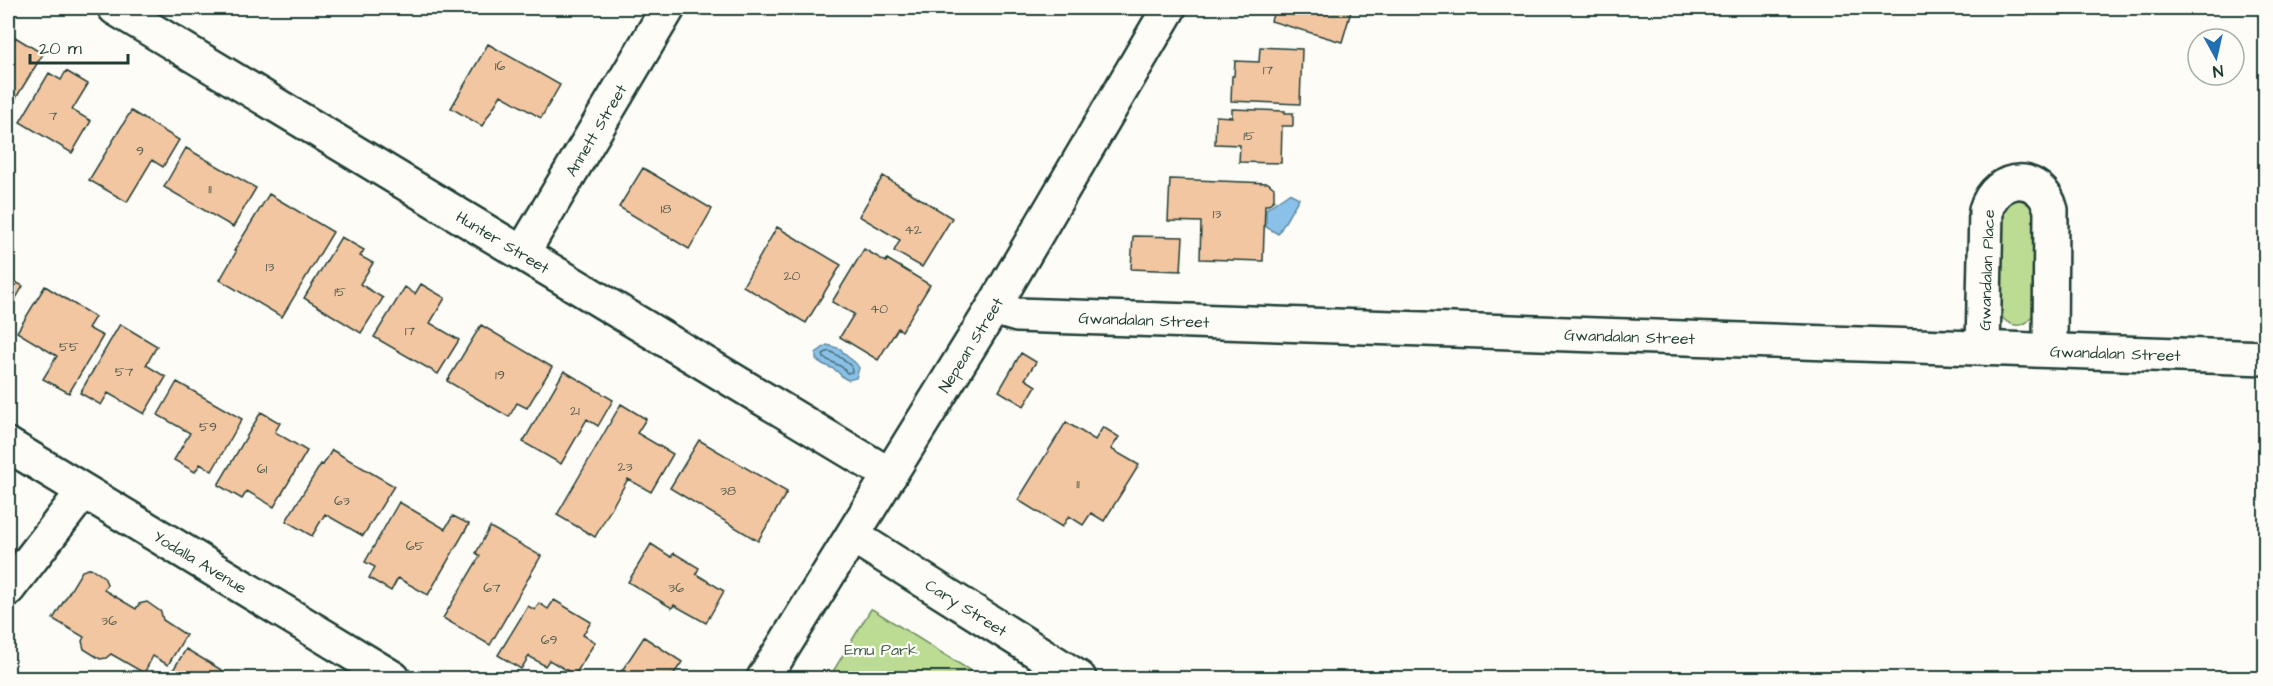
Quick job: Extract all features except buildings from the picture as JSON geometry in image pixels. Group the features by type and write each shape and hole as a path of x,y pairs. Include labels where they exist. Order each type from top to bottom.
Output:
{"street":[{"name":"Annett Street","path":"524,252 668,8"},
{"name":"Nepean Street","path":"764,678 993,308 1169,8"},
{"name":"Hunter Street","path":"132,12 890,475"},
{"name":"Gwandalan Place","path":"1983,347 1986,210 1997,190 2020,182 2028,183 2041,190 2051,210 2050,350"},
{"name":"Gwandalan Street","path":"993,308 1017,315 2265,358"},
{"name":"Yodalla Avenue","path":"8,445 393,678"},
{"path":"8,589 83,492"},
{"name":"Cary Street","path":"852,536 1079,678"}],"green space":[{"path":"2020,200 2031,203 2035,208 2034,310 2032,316 2024,324 2014,325 2000,314 2002,217 2008,205"},
{"name":"Emu Park","path":"872,609 982,678 829,678"}],"water":[{"path":"1289,193 1299,198 1278,234 1266,227 1266,209"},
{"path":"827,345 841,349 855,362 859,368 856,378 848,380 816,359 816,353"}]}
